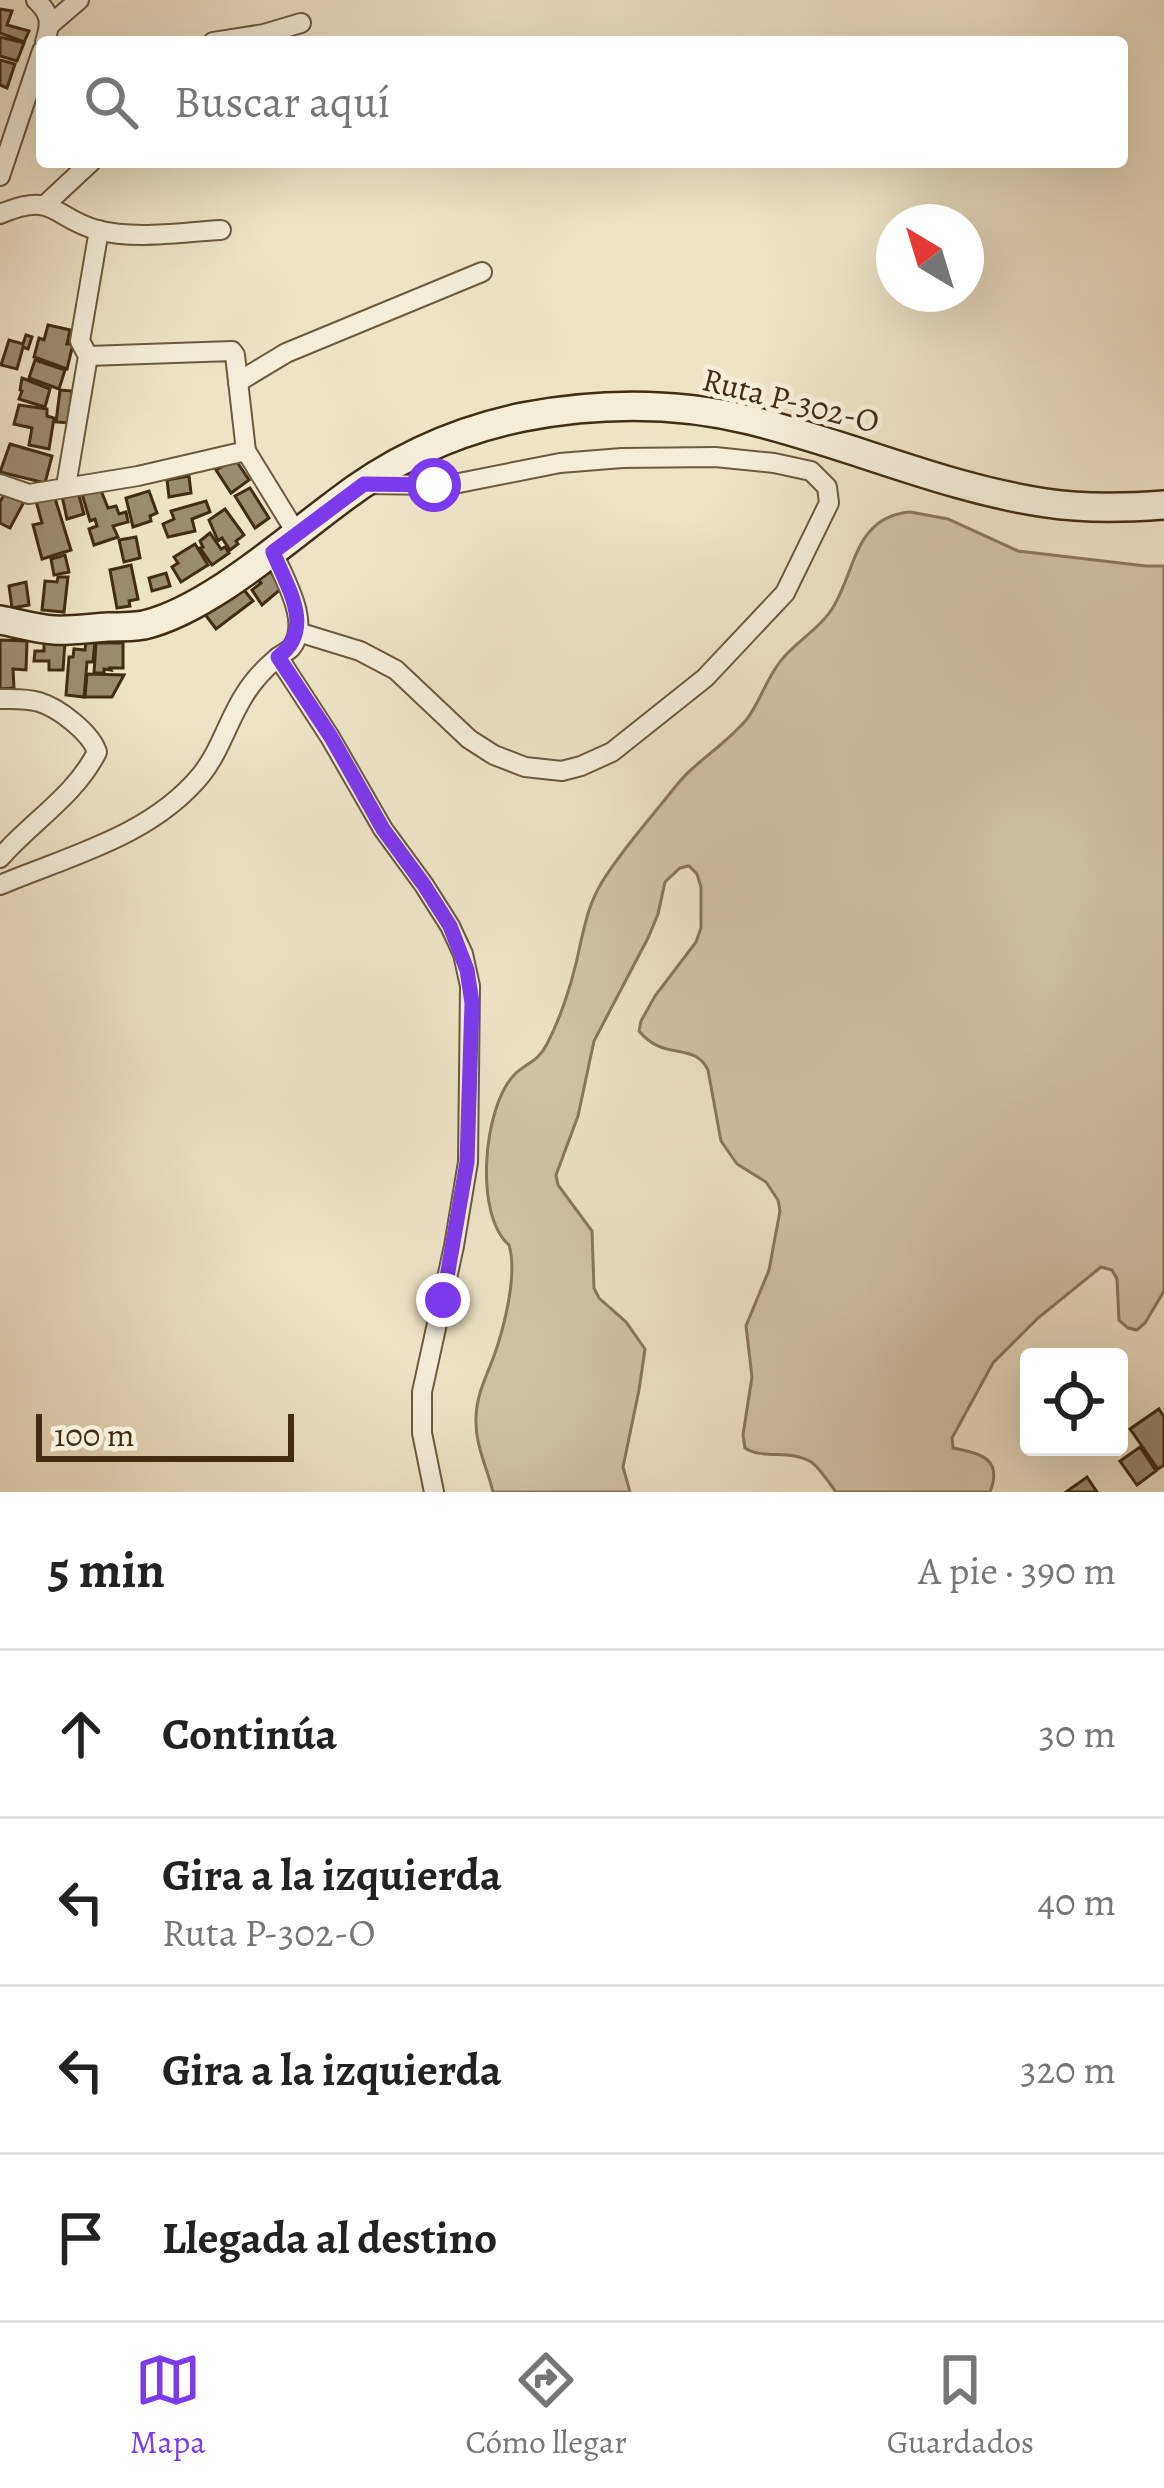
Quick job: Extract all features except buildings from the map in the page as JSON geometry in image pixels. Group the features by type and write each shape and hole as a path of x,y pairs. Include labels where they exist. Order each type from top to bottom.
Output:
{"street":[{"path":"35,0 48,14 48,33"},
{"path":"48,33 79,0"},
{"path":"251,36 302,23"},
{"path":"0,176 36,69"},
{"path":"46,204 85,168"},
{"path":"0,214 46,204 98,230 143,234 221,230"},
{"path":"66,486 88,356 80,341 98,230"},
{"path":"238,382 286,353 482,272"},
{"path":"0,885 113,839 174,802 203,772 246,692 290,648 298,632 285,543 246,451 236,355 226,349 88,356"},
{"name":"Ruta P-302-O","path":"0,620 53,630 143,625 181,611 393,465 445,440 500,422 580,409 657,407 749,420 1015,497 1075,506 1164,505"},
{"path":"0,484 28,494 138,476 246,451"},
{"path":"298,632 382,661 494,755 525,767 562,771 613,752 688,694 772,610 796,575 829,503 824,480 811,471 715,457 591,460 459,483 364,484"},
{"path":"278,657 383,829 450,926 470,986 467,1162 422,1392 422,1433 434,1492"},
{"path":"0,699 28,699 54,709 93,741 98,752 54,807 0,858"}],"shaded area":[{"path":"910,512 948,519 1018,551 1164,566 1164,1291 1145,1323 1137,1330 1128,1328 1119,1320 1117,1279 1112,1270 1101,1267 1038,1318 993,1363 952,1438 953,1448 980,1455 991,1465 990,1492 836,1492 818,1468 803,1458 745,1448 752,1377 746,1326 769,1270 780,1211 766,1182 737,1164 721,1141 708,1070 702,1061 658,1046 639,1031 655,996 696,942 701,928 697,874 689,866 680,868 665,882 648,938 594,1041 578,1116 556,1175 558,1185 592,1231 594,1288 599,1298 626,1322 645,1349 623,1467 630,1492 493,1492 476,1419 511,1285 509,1245 498,1230 487,1187 490,1135 503,1091 547,1044 567,994 591,904 616,861 685,776 747,719 778,664 830,612 866,536 891,516"}],"route":[{"path":"434,485 364,484 273,552 296,612 298,632 290,648 278,657 383,829 450,926 467,970 472,1003 467,1162 443,1300"}]}
